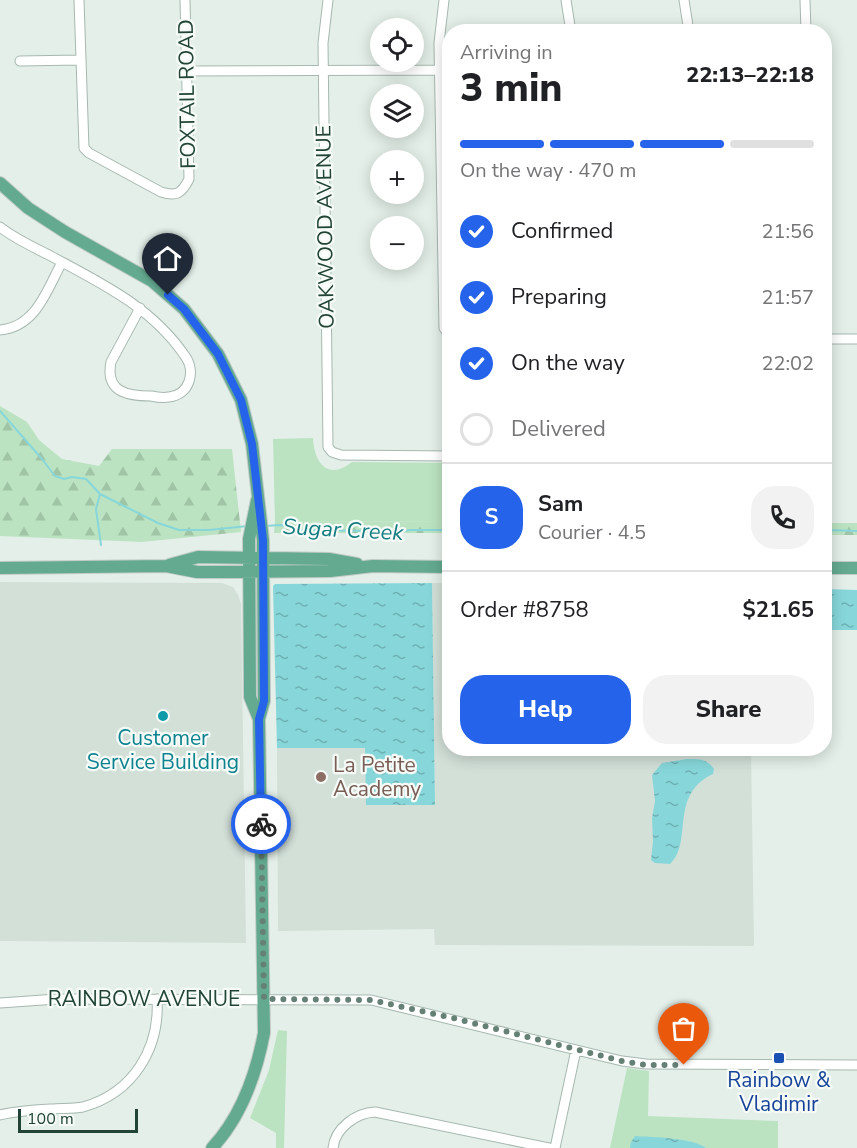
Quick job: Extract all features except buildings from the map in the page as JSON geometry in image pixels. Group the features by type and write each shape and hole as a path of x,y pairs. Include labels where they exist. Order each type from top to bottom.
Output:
{"main road":[{"path":"0,183 28,208 65,232 152,281 184,309 218,354 241,400 252,444 264,558 264,701 259,719 264,1033 252,1082 233,1119 212,1148"},
{"path":"257,500 249,539 250,697 259,719"},
{"path":"166,566 198,557 329,559 373,566"},
{"path":"0,568 166,566 197,572 264,572 330,571 373,566 442,567"},
{"path":"832,568 857,568"}],"street":[{"path":"20,61 80,60 79,0"},
{"name":"FOXTAIL ROAD","path":"80,60 84,148 89,153 161,192 171,195 179,193 185,188 189,179 185,0"},
{"name":"OAKWOOD AVENUE","path":"328,0 323,43 328,447 332,452 341,455 442,456"},
{"path":"442,310 439,44 444,0"},
{"path":"566,0 570,24"},
{"path":"684,0 687,24"},
{"path":"805,0 806,24"},
{"path":"186,70 439,70"},
{"path":"0,227 116,291 140,308 156,322 187,357 190,365 190,380 176,395 169,397 132,396 118,389 111,376 111,362 140,308"},
{"path":"0,330 16,327 32,315 62,262"},
{"path":"832,339 857,339"},
{"name":"RAINBOW AVENUE","path":"0,1003 57,999 371,1000 646,1065 857,1065"},
{"path":"0,1114 82,1107 115,1092 128,1083 149,1054 158,1021 157,999"},
{"path":"555,1148 576,1050"},
{"path":"333,1148 335,1139 344,1126 362,1114 375,1112 549,1148"}],"shaded area":[{"path":"0,582 222,583 233,587 241,604 246,943 0,941"},
{"path":"432,583 442,583 442,756 751,756 754,946 435,945 434,929 278,931 277,748 365,748 435,805"}],"green space":[{"path":"0,406 27,422 39,440 62,459 99,466 112,449 232,449 241,532 142,542 0,536"},
{"path":"313,438 319,462 329,469 336,470 352,462 442,463 442,522 275,521 273,439"},
{"path":"275,521 442,522 442,533 274,533"},
{"path":"832,523 857,523 857,535 832,535"},
{"path":"278,1030 287,1031 284,1148 276,1148 276,1133 250,1118 269,1070"},
{"path":"627,1068 649,1071 648,1116 778,1121 778,1148 610,1148"}],"water":[{"path":"432,583 435,805 366,805 365,748 277,748 273,586 275,584"},
{"path":"832,589 857,590 857,630 832,630"},
{"path":"687,759 705,761 714,769 713,774 699,783 691,794 686,806 681,844 677,855 670,864 655,863 651,860 652,818 655,801 652,775 662,763"},
{"path":"635,1136 683,1140 706,1148 630,1148"}],"waterway":[{"name":"Sugar Creek","path":"0,411 55,476 64,479 72,477 86,479 100,494 158,523 179,530 248,526"},
{"name":"Sugar Creek","path":"100,494 96,509 101,545"},
{"name":"Sugar Creek","path":"265,526 281,525 302,530 373,531 385,535 410,530 442,530"},
{"name":"Sugar Creek","path":"832,530 857,531"}],"way so far":[{"path":"261,824 264,999 371,1000 453,1018 622,1061 646,1065 684,1065"}],"place":[{"name":"Customer Service Building","path":"163,716"},
{"name":"La Petite Academy","path":"321,777"},
{"name":"Rainbow & Vladimir","path":"779,1058"}],"route":[{"path":"168,295 184,309 218,354 241,400 252,444 264,558 264,701 259,719 261,824"}]}
